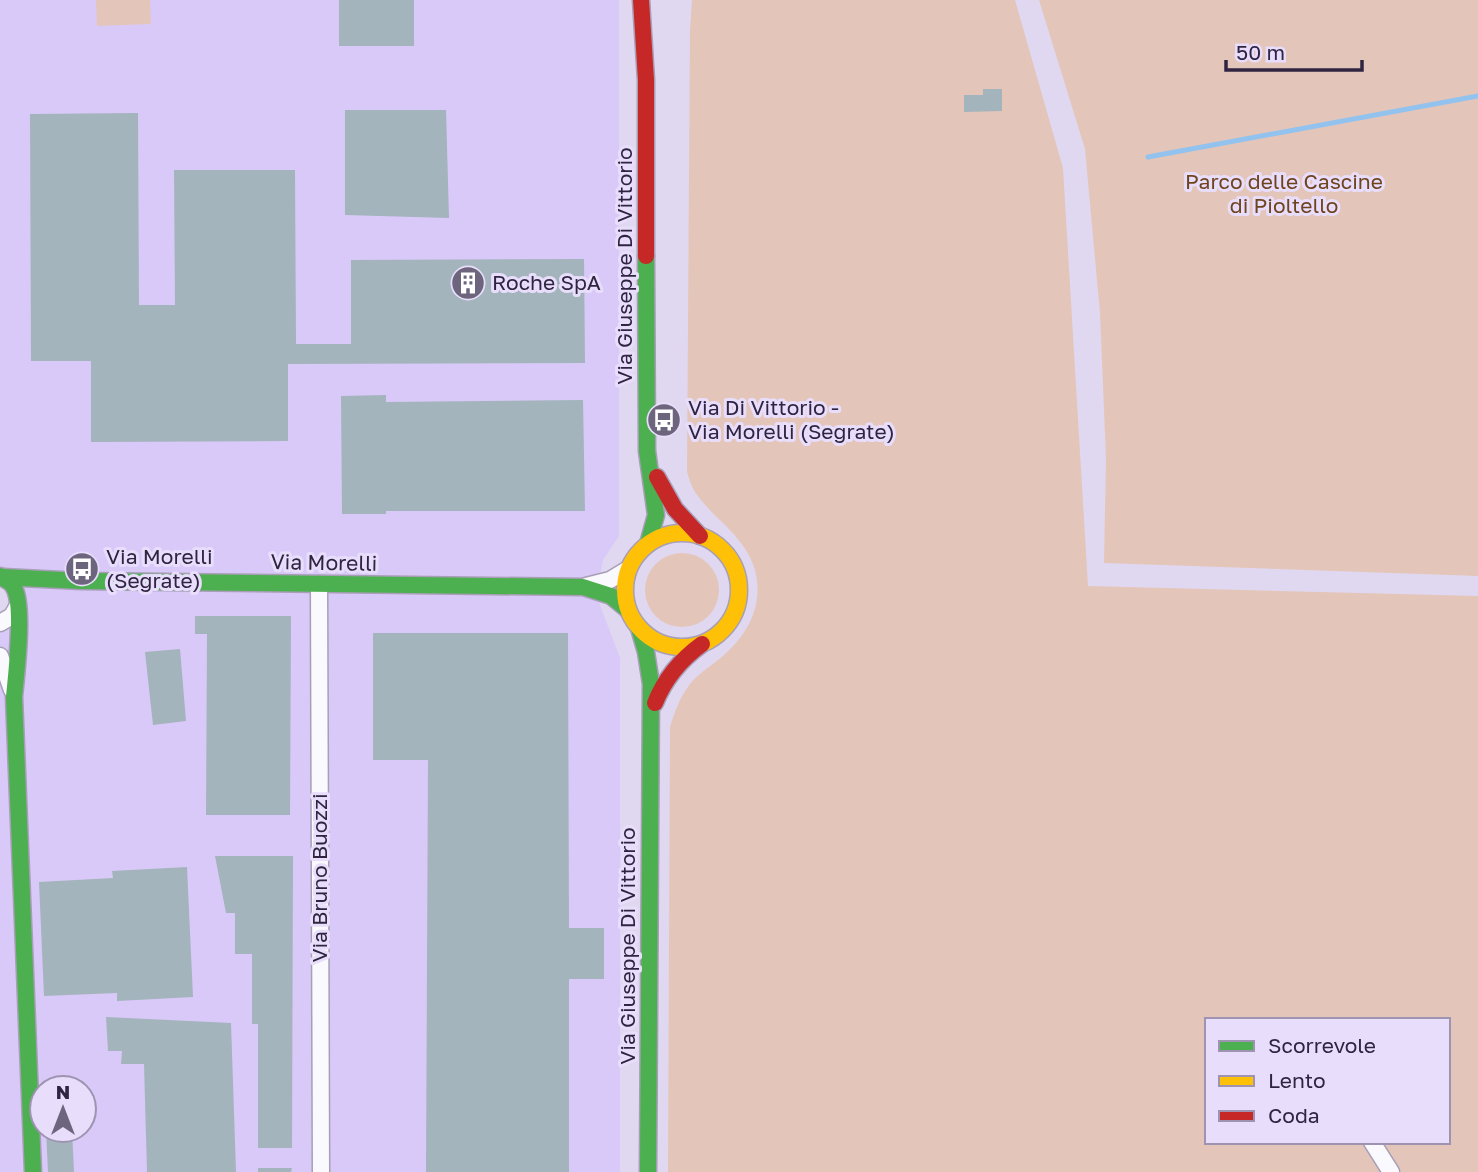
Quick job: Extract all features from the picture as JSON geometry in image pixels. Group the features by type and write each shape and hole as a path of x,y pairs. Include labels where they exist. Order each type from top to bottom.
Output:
{"main road":[{"name":"Via Giuseppe Di Vittorio","path":"641,0 646,80 647,451 656,515 648,544"},
{"name":"Via Giuseppe Di Vittorio","path":"646,80 654,0"},
{"name":"Via Giuseppe Di Vittorio","path":"647,451 675,509 699,536"},
{"path":"668,534 699,536 714,542 730,559 737,573 740,591 736,612 728,625 702,644 679,648 665,645 639,628 628,610 625,593 628,569 648,544 668,534"},
{"path":"1,577 13,585 17,603 18,654 14,697 33,1172"},
{"name":"Via Morelli","path":"1,577 64,581 583,587 611,596 628,610"},
{"name":"Via Giuseppe Di Vittorio","path":"639,628 651,664 648,1172"},
{"name":"Via Giuseppe Di Vittorio","path":"650,720 659,691 673,668 702,644"}],"street":[{"name":"Via Morelli","path":"583,587 610,580 628,569"},
{"name":"Via Morelli","path":"0,623 12,616 17,603 39,585 64,581"},
{"name":"Via Bruno Buozzi","path":"319,584 321,1172"},
{"path":"0,656 14,697"},
{"path":"1373,1144 1391,1172"}],"shaded area":[{"path":"0,0 619,0 619,536 603,560 598,586 600,605 620,658 620,1172 0,1172 0,631 20,621 0,571"}],"green space":[{"path":"96,0 150,0 151,24 97,26"},
{"path":"692,0 1015,0 1063,168 1088,586 1478,596 1478,1172 668,1172 670,727 678,704 690,684 732,647 747,627 756,605 757,593 757,580 749,555 743,545 702,502 691,485 687,472"},
{"name":"Parco delle Cascine di Pioltello","path":"1039,0 1478,0 1478,576 1104,563 1106,459 1100,313 1085,149"},
{"path":"682,553 703,559 713,569 719,590 713,611 703,621 682,627 661,621 651,611 645,590 651,569 661,559"}],"building":[{"path":"339,0 414,0 414,46 339,46"},
{"path":"983,89 1002,89 1002,111 964,112 964,95 983,95"},
{"path":"345,110 446,110 449,218 345,215"},
{"name":"Roche SpA","path":"138,113 139,305 175,305 174,170 295,170 296,344 351,344 351,260 584,259 585,363 288,364 288,441 91,442 91,361 31,361 30,114"},
{"path":"386,395 386,402 583,400 585,511 386,511 386,514 342,514 341,396"},
{"path":"195,616 291,616 290,815 206,815 207,634 195,634"},
{"path":"373,633 568,633 569,928 604,928 604,979 569,979 569,1172 426,1172 428,760 373,760"},
{"path":"180,649 186,721 153,725 145,652"},
{"path":"215,856 293,856 292,1148 258,1148 258,1024 252,1024 252,954 235,954 235,913 226,913"},
{"path":"187,867 193,997 117,1001 117,993 44,996 39,882 113,878 112,871"},
{"path":"106,1017 231,1023 236,1172 147,1172 144,1064 121,1064 122,1051 108,1051"},
{"path":"47,1144 73,1144 74,1172 48,1172"},
{"path":"258,1168 292,1168 291,1172 258,1172"}],"waterway":[{"path":"1148,157 1478,96"}],"traffic: fast":[{"path":"646,256 647,451 656,515 648,544"},
{"path":"0,576 13,586 19,607 14,697 33,1172"},
{"path":"3,577 81,581 583,587 611,596 628,610"},
{"path":"639,628 651,684 648,1172"}],"traffic: slow":[{"path":"682,533 704,537 723,549 735,568 739,590 735,612 723,631 704,643 682,647 660,643 641,631 629,612 625,590 629,568 641,549 660,537 682,533"}],"traffic: jam":[{"path":"641,0 646,80 646,256"},
{"path":"657,477 675,509 700,536"},
{"path":"655,703 674,670 702,644"}],"place":[{"name":"Roche SpA","path":"468,283"},
{"name":"Via Di Vittorio - Via Morelli (Segrate)","path":"664,420"},
{"name":"Via Morelli (Segrate)","path":"82,569"}]}
